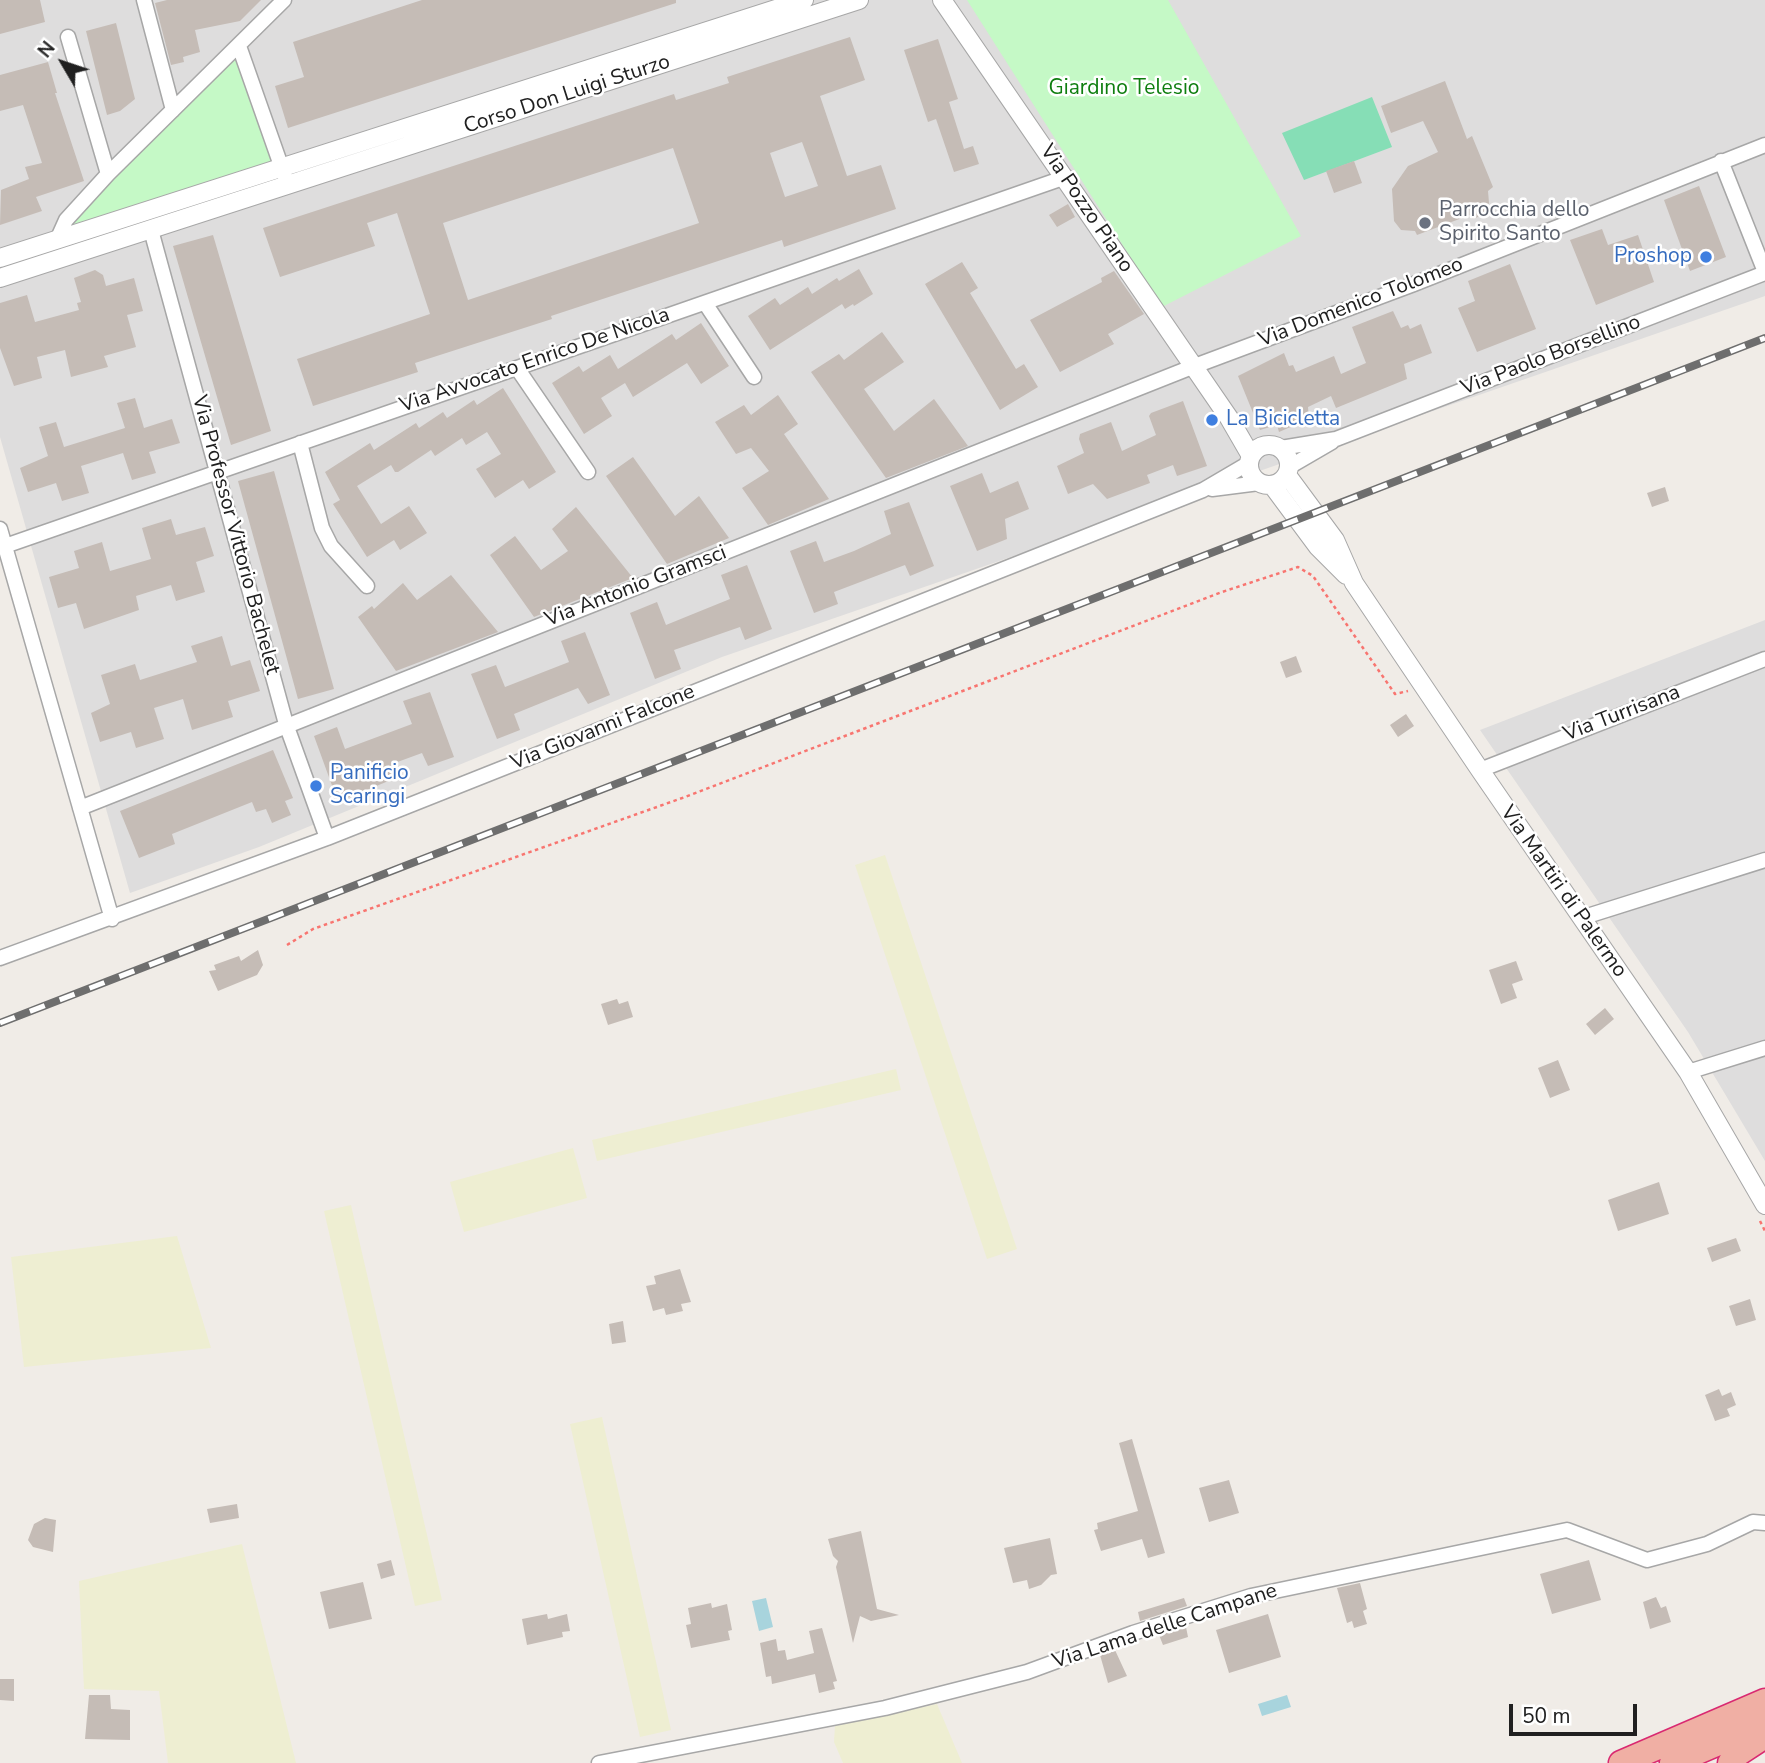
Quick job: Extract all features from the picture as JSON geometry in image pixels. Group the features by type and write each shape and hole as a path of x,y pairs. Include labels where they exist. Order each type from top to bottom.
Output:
{"highway":[{"path":"1620,1763 1765,1701"},
{"path":"1672,1763 1765,1723"},
{"path":"1730,1763 1736,1755 1765,1736"}],"street":[{"path":"144,0 173,110"},
{"path":"57,240 66,220 108,174 284,0"},
{"name":"Corso Don Luigi Sturzo","path":"0,258 804,0"},
{"name":"Corso Don Luigi Sturzo","path":"0,278 859,0"},
{"name":"Via Pozzo Piano","path":"942,0 1229,418 1261,453 1287,457 1277,478"},
{"path":"68,37 108,174"},
{"path":"239,46 283,166 285,177 276,190"},
{"name":"Via Domenico Tolomeo","path":"1192,367 1414,284 1765,145"},
{"path":"1721,161 1765,272"},
{"name":"Via Avvocato Enrico De Nicola","path":"5,546 1066,177"},
{"name":"Via Professor Vittorio Bachelet","path":"151,230 286,724 327,838"},
{"name":"Via Paolo Borsellino","path":"1261,453 1336,439 1765,272"},
{"path":"705,303 754,377"},
{"name":"Via Antonio Gramsci","path":"80,808 286,724 1192,367"},
{"path":"517,368 588,472"},
{"name":"Via Paolo Borsellino","path":"1277,478 1336,439"},
{"path":"300,443 322,528 331,547 367,586"},
{"name":"Via Pozzo Piano","path":"1261,453 1250,473 1277,478 1318,547 1354,583"},
{"name":"Via Giovanni Falcone","path":"0,958 327,838 1203,490 1261,453"},
{"name":"Via Giovanni Falcone","path":"1203,490 1277,478"},
{"path":"0,529 112,919"},
{"name":"Via Martiri di Palermo","path":"1354,583 1688,1072 1765,1205"},
{"name":"Via Turrisana","path":"1480,770 1765,659"},
{"path":"1581,918 1765,860"},
{"path":"1688,1072 1765,1048"},
{"name":"Via Lama delle Campane","path":"599,1763 884,1708 1027,1672 1133,1633 1251,1596 1567,1530 1647,1560 1707,1544 1753,1522 1765,1523"}],"path":[{"path":"287,945 313,929 685,797 1222,592 1298,567 1312,576 1395,694 1424,685"}],"shaded area":[{"path":"0,0 1765,0 1765,296 722,657 259,847 130,893 0,437"},
{"path":"1765,620 1765,1161 1688,1032 1480,730"}],"green space":[{"name":"Giardino Telesio","path":"967,0 1168,0 1301,236 1162,307"},
{"path":"236,56 275,163 70,231 74,218"},
{"path":"1372,97 1392,147 1304,180 1282,133"},
{"path":"885,855 1017,1249 987,1259 855,865"},
{"path":"896,1069 901,1090 597,1161 592,1140"},
{"path":"573,1148 587,1198 464,1232 450,1182"},
{"path":"351,1205 442,1600 415,1606 324,1211"},
{"path":"177,1236 211,1348 24,1367 11,1257"},
{"path":"602,1417 671,1730 640,1737 570,1424"},
{"path":"242,1544 296,1763 168,1763 159,1691 84,1689 79,1581"},
{"path":"937,1704 962,1763 843,1763 834,1742 835,1726"}],"water":[{"path":"766,1598 773,1627 759,1631 752,1601"},
{"path":"1287,1695 1291,1707 1262,1716 1258,1704"}],"building":[{"path":"0,0 40,0 45,22 0,34"},
{"path":"167,0 261,0 240,21 195,30 200,52 183,57 184,62 171,65 155,3"},
{"path":"422,0 676,0 676,3 288,128 275,86 304,77 293,42"},
{"path":"116,23 135,99 120,111 107,115 86,31"},
{"path":"850,37 865,80 820,96 847,176 881,165 896,209 784,247 782,240 551,316 552,319 415,363 418,372 313,406 297,359 430,314 397,213 367,223 375,246 280,277 263,228 674,94 676,100 729,83 727,77","holes":["802,142 818,186 785,197 770,153","673,148 699,223 468,300 443,223"]},
{"path":"938,39 958,99 949,102 964,149 973,146 979,164 954,172 936,119 928,122 904,50"},
{"path":"48,62 55,93 84,181 36,197 42,211 0,225 1,190 29,179 25,167 42,163 23,105 0,111 0,75"},
{"path":"1445,81 1467,139 1472,136 1493,187 1488,191 1489,203 1481,216 1472,219 1470,215 1417,235 1415,231 1401,230 1394,221 1392,189 1408,166 1438,152 1423,121 1391,133 1381,106"},
{"path":"1354,161 1362,183 1334,193 1326,171"},
{"path":"1699,186 1726,257 1690,271 1664,200"},
{"path":"1068,204 1075,217 1057,227 1049,215"},
{"path":"1602,229 1608,245 1638,235 1654,282 1596,305 1570,240"},
{"path":"213,235 271,431 231,445 173,246"},
{"path":"962,262 978,288 970,293 1016,369 1024,364 1038,387 1000,410 925,284"},
{"path":"1510,264 1536,329 1477,352 1458,308 1475,301 1468,281"},
{"path":"859,269 873,294 845,309 842,304 770,350 748,316 775,298 780,305 808,287 812,294 837,278 839,281"},
{"path":"95,270 103,275 106,286 134,278 143,311 127,315 136,347 104,356 108,367 71,377 65,350 37,357 42,378 14,386 0,348 0,303 27,295 35,322 79,310 77,303 81,302 74,278"},
{"path":"1114,271 1144,314 1108,334 1114,344 1060,372 1030,320 1102,282 1101,278"},
{"path":"1393,311 1401,328 1408,325 1410,329 1421,324 1432,353 1404,364 1407,379 1336,408 1331,396 1308,407 1309,419 1279,432 1277,425 1260,430 1238,376 1284,353 1289,366 1293,365 1296,372 1334,356 1341,374 1366,363 1352,327"},
{"path":"701,323 729,366 701,384 687,363 633,397 625,383 601,398 612,416 584,434 552,383 579,366 583,372 610,355 618,369 672,334 676,340"},
{"path":"882,332 904,362 864,389 894,431 934,399 968,446 886,478 811,372 839,354 844,360"},
{"path":"503,388 556,472 529,489 523,480 495,498 476,469 501,454 487,432 466,445 462,438 435,456 431,450 398,472 395,472 391,465 357,486 381,524 409,506 427,533 400,550 394,540 367,557 333,504 340,500 325,472 370,443 374,450 416,423 419,428 443,412 447,418 474,400 477,405"},
{"path":"778,395 798,424 784,434 829,499 768,525 742,488 769,471 751,448 736,454 715,422 744,405 751,415"},
{"path":"135,398 144,428 172,419 180,443 149,452 156,473 132,480 123,453 81,466 89,493 62,501 56,483 28,492 20,468 48,456 39,427 56,422 64,447 125,428 117,403"},
{"path":"1183,401 1207,466 1177,476 1173,465 1147,475 1150,483 1107,499 1093,484 1068,494 1057,466 1084,453 1080,434 1111,422 1122,451 1156,435 1149,416 1151,413"},
{"path":"633,457 675,516 699,496 729,538 667,564 606,476"},
{"path":"274,471 334,689 298,699 238,481"},
{"path":"982,473 990,493 1018,481 1029,509 1005,519 1007,539 977,551 950,486"},
{"path":"1665,487 1669,501 1652,507 1647,493"},
{"path":"909,502 934,566 910,576 905,565 834,592 838,604 814,613 790,551 816,541 824,562 854,551 891,534 884,511"},
{"path":"576,507 633,578 534,617 490,555 515,536 541,570 568,551 552,529"},
{"path":"171,519 176,535 205,527 214,556 196,562 205,592 176,601 171,585 136,596 139,610 84,629 76,603 58,608 49,577 79,568 74,551 102,542 110,571 151,559 142,528"},
{"path":"747,565 772,629 745,640 740,627 674,650 681,669 655,679 630,613 657,602 666,625 730,599 721,575"},
{"path":"451,575 498,632 396,671 358,617 372,606 374,609 403,583 417,600"},
{"path":"585,632 610,695 588,704 578,688 514,714 520,730 497,739 471,674 496,665 505,687 569,662 561,641"},
{"path":"222,636 231,666 250,660 260,691 228,701 233,717 192,730 183,699 154,708 164,739 136,748 131,732 100,742 91,713 110,704 101,675 135,664 140,680 197,662 191,646"},
{"path":"1296,656 1302,672 1286,678 1280,662"},
{"path":"430,692 454,757 428,766 422,753 392,764 398,777 338,802 314,736 337,727 345,749 412,724 403,701"},
{"path":"1406,714 1414,726 1398,737 1390,725"},
{"path":"273,750 293,798 285,801 291,815 272,823 266,809 256,812 252,802 172,834 175,844 139,858 120,811"},
{"path":"258,950 263,965 257,975 218,991 209,971 216,970 214,965 239,956 241,961"},
{"path":"1516,961 1523,980 1512,984 1517,998 1501,1004 1489,970"},
{"path":"617,999 619,1004 628,1001 633,1017 608,1025 601,1004"},
{"path":"1605,1008 1614,1019 1595,1035 1586,1024"},
{"path":"1558,1060 1570,1090 1550,1098 1538,1068"},
{"path":"1659,1182 1669,1214 1618,1231 1608,1200"},
{"path":"1736,1238 1741,1251 1712,1262 1707,1248"},
{"path":"680,1269 691,1302 681,1304 683,1311 666,1315 664,1308 653,1311 646,1286 656,1284 654,1276"},
{"path":"1750,1299 1756,1320 1736,1326 1729,1306"},
{"path":"623,1321 626,1342 612,1344 609,1324"},
{"path":"1719,1389 1722,1396 1731,1392 1736,1405 1727,1409 1730,1416 1715,1421 1705,1395"},
{"path":"1132,1439 1165,1553 1148,1558 1142,1539 1101,1551 1094,1530 1098,1529 1097,1523 1138,1511 1119,1443"},
{"path":"1229,1480 1239,1513 1209,1522 1199,1488"},
{"path":"237,1504 239,1518 210,1523 207,1509"},
{"path":"45,1518 56,1520 53,1552 33,1547 28,1540 34,1524"},
{"path":"861,1531 877,1609 899,1615 871,1621 860,1616 853,1643 836,1567 838,1561 833,1556 828,1539"},
{"path":"1050,1538 1057,1574 1051,1575 1041,1585 1029,1589 1027,1580 1013,1583 1004,1548"},
{"path":"391,1560 395,1575 381,1579 377,1564"},
{"path":"1589,1560 1601,1600 1552,1614 1540,1574"},
{"path":"363,1582 372,1619 329,1629 320,1592"},
{"path":"1360,1583 1367,1609 1363,1611 1367,1624 1354,1628 1352,1621 1347,1623 1337,1588"},
{"path":"1656,1597 1661,1608 1666,1606 1671,1622 1650,1629 1643,1602"},
{"path":"1184,1598 1187,1606 1140,1621 1138,1612"},
{"path":"711,1603 712,1608 727,1604 732,1630 728,1631 730,1640 691,1648 686,1625 691,1624 688,1608"},
{"path":"547,1614 548,1619 567,1614 570,1631 562,1632 563,1637 527,1645 522,1619"},
{"path":"1268,1614 1281,1657 1229,1673 1216,1630"},
{"path":"1186,1627 1188,1637 1163,1645 1159,1635"},
{"path":"822,1628 837,1681 833,1682 835,1689 819,1693 815,1674 772,1684 771,1676 766,1677 760,1643 776,1639 778,1651 785,1650 787,1660 814,1653 809,1631"},
{"path":"1115,1650 1127,1676 1108,1683 1100,1655"},
{"path":"0,1679 14,1679 14,1701 0,1700"},
{"path":"89,1695 110,1695 111,1709 130,1710 130,1740 85,1739"}],"railway":[{"path":"0,1023 1765,338"}],"place":[{"name":"Parrocchia dello Spirito Santo","path":"1425,223"},
{"name":"Proshop","path":"1706,257"},
{"name":"La Bicicletta","path":"1212,420"},
{"name":"Panificio Scaringi","path":"316,786"}]}
